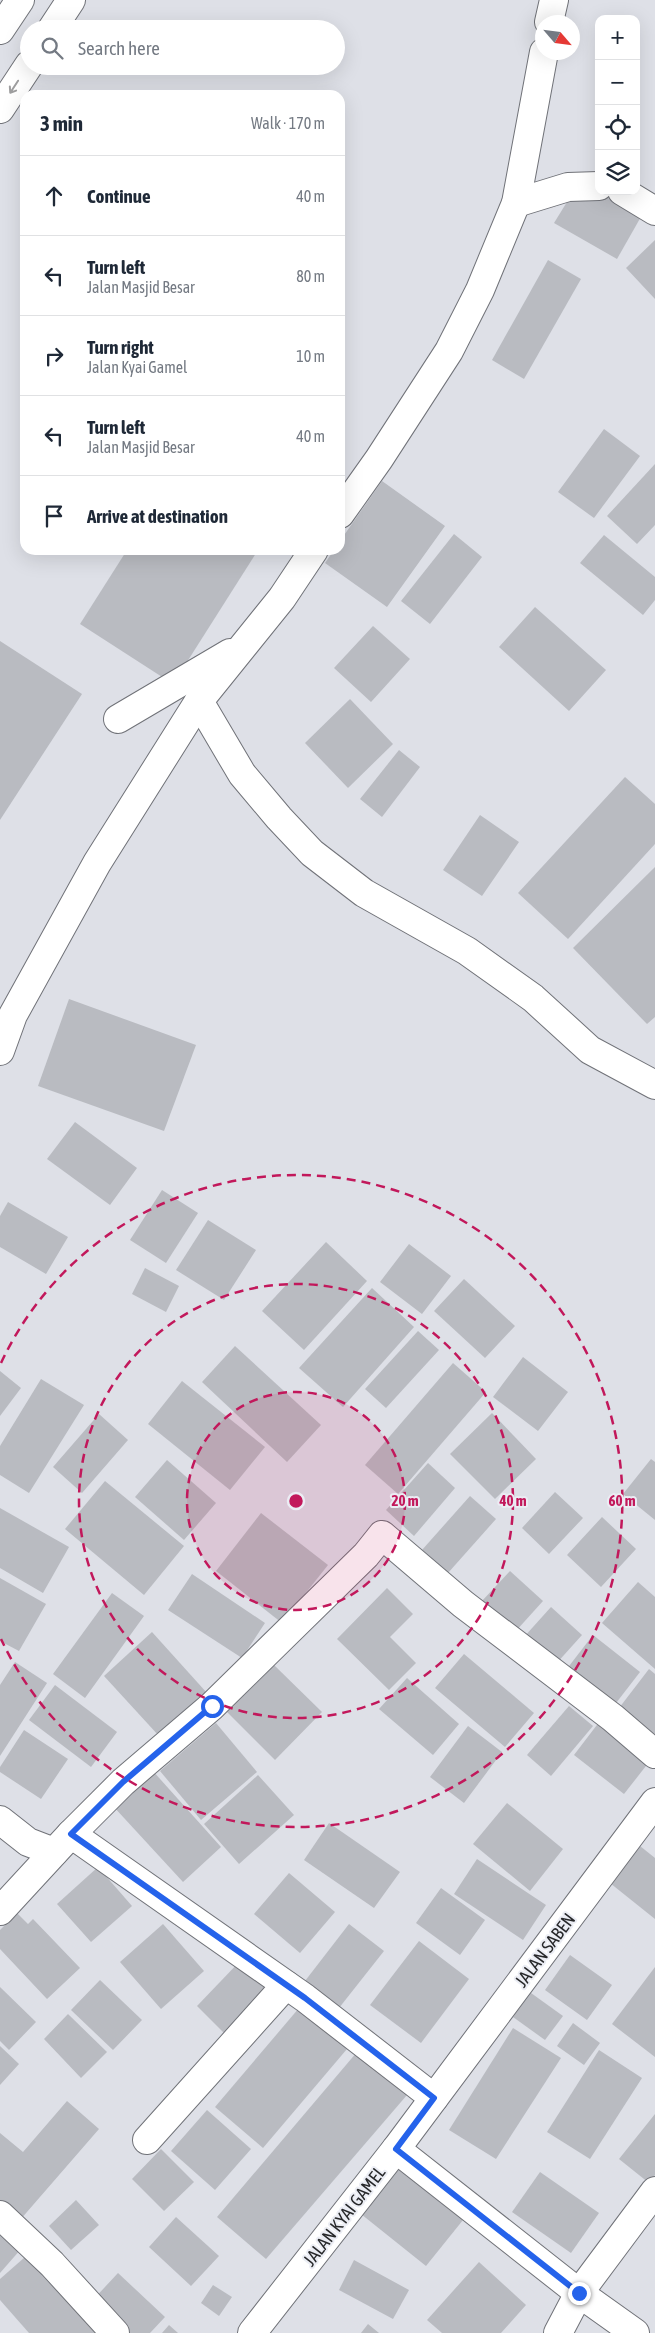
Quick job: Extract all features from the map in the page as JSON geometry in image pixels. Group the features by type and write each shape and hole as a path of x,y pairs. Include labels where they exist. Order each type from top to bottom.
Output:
{"main road":[{"path":"0,30 20,0"},
{"path":"58,20 71,0"},
{"path":"551,15 554,0"},
{"path":"345,507 379,459 449,351 480,290 516,204 543,60"},
{"path":"0,109 22,75"},
{"path":"516,204 568,187 595,186"},
{"path":"629,195 655,210"},
{"path":"0,1051 14,1015 97,862 199,701 282,598 311,555"},
{"path":"118,719 246,643"},
{"path":"199,701 242,774 312,853 364,893 467,951 518,987 533,998 590,1050 655,1085"},
{"path":"0,1912 62,1843 123,1782 235,1684 366,1555 382,1535 463,1604 613,1718 655,1754"},
{"name":"JALAN SABEN","path":"434,2098 655,1802"},
{"path":"0,1820 28,1842 62,1843 286,1985 434,2098"},
{"path":"147,2140 286,1985"},
{"name":"JALAN KYAI GAMEL","path":"252,2333 434,2098"},
{"path":"396,2149 579,2293 636,2333"},
{"path":"558,2333 579,2293 655,2191"},
{"path":"0,2215 52,2264 115,2333"}],"building":[{"path":"575,189 595,190 595,195 609,195 642,215 617,259 554,223"},
{"path":"655,240 655,299 626,268"},
{"path":"548,260 581,279 524,379 492,360"},
{"path":"604,429 640,456 594,518 558,492"},
{"path":"655,464 655,525 637,544 607,516"},
{"path":"382,481 445,526 387,607 325,563 331,555 345,555 345,534"},
{"path":"454,534 482,557 430,624 401,601"},
{"path":"604,535 655,577 655,600 643,615 580,563"},
{"path":"124,555 255,555 173,684 80,624"},
{"path":"535,607 606,670 569,711 499,647"},
{"path":"373,626 410,659 371,702 334,668"},
{"path":"0,641 82,694 0,820"},
{"path":"350,699 393,744 348,788 305,743"},
{"path":"399,750 420,767 382,817 360,799"},
{"path":"625,777 655,804 655,844 568,939 518,893"},
{"path":"480,815 519,842 482,896 443,870"},
{"path":"655,867 655,1017 647,1024 573,948"},
{"path":"69,999 196,1045 164,1131 38,1086"},
{"path":"75,1122 137,1168 110,1205 47,1159"},
{"path":"162,1190 198,1213 166,1263 130,1240"},
{"path":"8,1202 68,1237 46,1274 0,1247 0,1216"},
{"path":"208,1220 256,1250 224,1300 176,1270"},
{"path":"326,1242 367,1281 304,1350 262,1311"},
{"path":"409,1244 451,1276 422,1314 380,1282"},
{"path":"145,1268 179,1286 166,1312 132,1294"},
{"path":"464,1279 515,1326 485,1358 434,1311"},
{"path":"372,1288 414,1327 343,1407 299,1368"},
{"path":"418,1331 439,1350 386,1408 365,1389"},
{"path":"235,1346 321,1425 287,1462 202,1382"},
{"path":"523,1357 568,1392 538,1431 493,1397"},
{"path":"453,1363 486,1392 398,1494 365,1465"},
{"path":"0,1371 21,1388 0,1416"},
{"path":"41,1379 84,1405 29,1493 0,1475 0,1446"},
{"path":"182,1381 265,1447 230,1490 148,1424"},
{"path":"492,1413 536,1459 495,1499 450,1454"},
{"path":"99,1414 128,1440 82,1493 53,1467"},
{"path":"651,1459 655,1462 655,1520 623,1494"},
{"path":"167,1460 216,1503 184,1540 135,1497"},
{"path":"428,1463 455,1488 414,1536 386,1510"},
{"path":"105,1481 184,1546 144,1595 65,1529"},
{"path":"555,1492 583,1518 549,1554 522,1528"},
{"path":"470,1496 496,1519 448,1573 422,1550"},
{"path":"0,1508 69,1547 43,1593 0,1568"},
{"path":"261,1513 328,1565 282,1623 216,1571"},
{"path":"602,1517 636,1549 601,1587 567,1555"},
{"path":"510,1571 543,1601 515,1632 481,1602"},
{"path":"192,1574 265,1623 242,1658 168,1610"},
{"path":"0,1578 46,1604 19,1651 0,1641"},
{"path":"638,1582 655,1597 655,1669 602,1623"},
{"path":"387,1588 413,1614 390,1637 416,1663 389,1690 337,1639"},
{"path":"112,1593 144,1616 85,1698 53,1674"},
{"path":"551,1607 582,1635 555,1665 524,1637"},
{"path":"152,1632 207,1693 159,1736 104,1676"},
{"path":"593,1635 640,1672 613,1707 566,1670"},
{"path":"464,1654 534,1713 505,1747 435,1688"},
{"path":"15,1662 47,1683 0,1756 0,1685"},
{"path":"274,1665 322,1712 275,1760 227,1712"},
{"path":"649,1669 655,1674 655,1743 616,1712"},
{"path":"407,1678 459,1724 433,1755 379,1709"},
{"path":"55,1685 117,1732 91,1767 29,1720"},
{"path":"569,1706 593,1726 551,1776 527,1755"},
{"path":"603,1717 653,1757 624,1794 574,1755"},
{"path":"216,1723 257,1772 201,1820 160,1771"},
{"path":"468,1726 502,1752 464,1803 430,1777"},
{"path":"24,1730 68,1759 41,1799 0,1772 0,1767"},
{"path":"152,1770 221,1847 183,1882 113,1806"},
{"path":"258,1775 294,1815 239,1864 204,1824"},
{"path":"507,1803 563,1849 530,1891 473,1844"},
{"path":"329,1823 400,1872 374,1908 304,1860"},
{"path":"640,1846 655,1858 655,1919 610,1883"},
{"path":"477,1859 546,1905 523,1940 454,1894"},
{"path":"98,1867 132,1906 91,1942 57,1904"},
{"path":"289,1873 335,1912 300,1953 254,1914"},
{"path":"441,1888 485,1920 460,1955 416,1923"},
{"path":"17,1913 28,1924 33,1919 80,1968 47,1999 0,1949 0,1930"},
{"path":"163,1924 204,1971 161,2009 120,1962"},
{"path":"349,1924 384,1951 339,2008 305,1981"},
{"path":"419,1941 469,1979 421,2043 370,2005"},
{"path":"570,1955 612,1985 587,2020 545,1990"},
{"path":"242,1959 271,1987 225,2034 197,2006"},
{"path":"655,1967 655,2057 612,2024"},
{"path":"100,1980 142,2020 113,2050 71,2010"},
{"path":"0,1987 36,2022 9,2050 0,2041"},
{"path":"531,1993 563,2016 545,2040 513,2017"},
{"path":"299,2008 347,2049 263,2148 215,2107"},
{"path":"68,2014 107,2052 81,2078 44,2039"},
{"path":"573,2023 600,2043 584,2065 557,2046"},
{"path":"513,2028 561,2058 496,2159 449,2130"},
{"path":"0,2046 19,2064 0,2085"},
{"path":"599,2050 642,2078 590,2159 547,2132"},
{"path":"357,2052 407,2095 266,2259 217,2217"},
{"path":"67,2101 99,2129 20,2220 0,2202 0,2133 23,2152"},
{"path":"207,2110 251,2149 215,2190 171,2151"},
{"path":"655,2114 655,2175 649,2183 619,2159"},
{"path":"161,2149 194,2182 164,2211 132,2179"},
{"path":"393,2164 463,2220 426,2266 356,2210"},
{"path":"540,2172 599,2213 571,2253 512,2212"},
{"path":"76,2200 99,2225 71,2250 49,2226"},
{"path":"176,2217 219,2256 191,2286 149,2247"},
{"path":"0,2231 21,2249 0,2273"},
{"path":"33,2250 107,2333 29,2333 0,2300 0,2279"},
{"path":"354,2260 409,2290 393,2319 339,2290"},
{"path":"479,2262 526,2305 501,2333 442,2333 427,2320"},
{"path":"118,2273 165,2317 150,2333 123,2333 91,2302"},
{"path":"213,2285 232,2297 219,2316 201,2303"},
{"path":"368,2324 379,2333 361,2333"},
{"path":"169,2325 178,2333 162,2333"}],"route":[{"path":"212,1706 123,1782 71,1834 305,1998 434,2098 396,2149 579,2293"}]}
